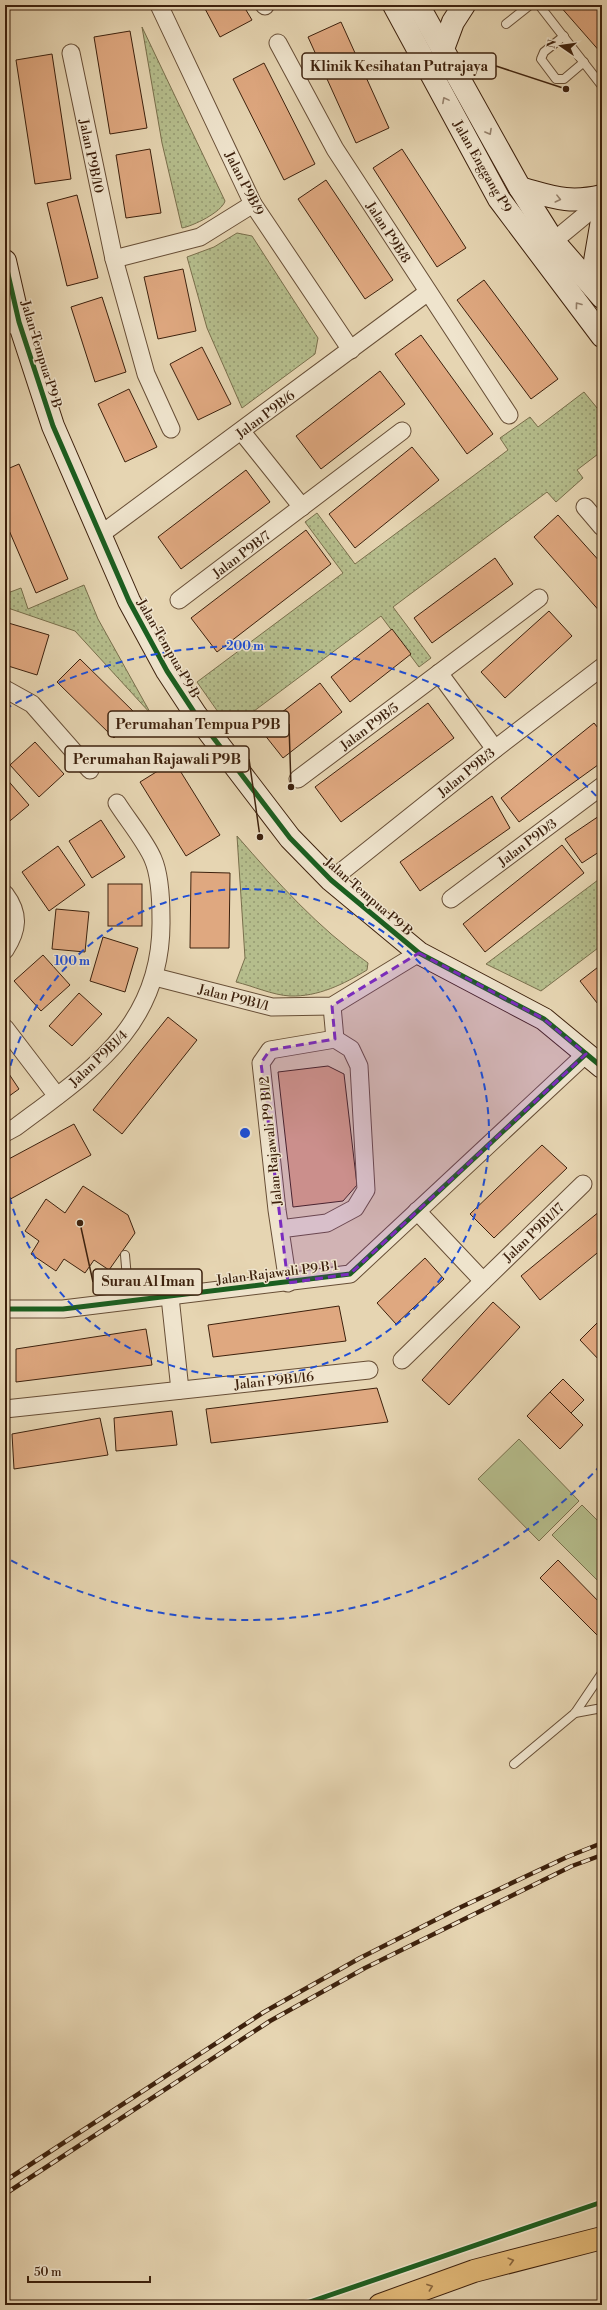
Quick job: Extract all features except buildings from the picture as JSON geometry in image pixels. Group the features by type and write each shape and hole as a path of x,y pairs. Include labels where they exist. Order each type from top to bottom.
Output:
{"highway":[{"path":"380,2305 474,2271 602,2238"}],"street":[{"name":"Jalan P9B/9","path":"159,5 254,204 351,350"},
{"name":"Jalan Enggang P9","path":"394,5 499,199 546,247 600,295"},
{"name":"Jalan Enggang P9","path":"418,5 520,188 546,247 602,336"},
{"path":"443,49 453,22 464,5"},
{"name":"Jalan P9B/8","path":"278,43 335,149 509,415"},
{"name":"Jalan P9B/10","path":"71,53 114,259 146,374 170,429"},
{"path":"520,188 562,200 584,200 602,196"},
{"path":"546,247 602,201"},
{"path":"114,259 200,237 254,204"},
{"path":"600,295 595,261 602,220"},
{"name":"Jalan Tempua P9 B","path":"5,261 12,324 53,426 129,601 167,671 196,715 290,838 331,880 419,953 544,1019 594,1060"},
{"name":"Jalan P9B/6","path":"100,535 242,432 428,292"},
{"name":"Jalan P9B/7","path":"179,600 402,431"},
{"path":"242,432 302,507"},
{"path":"585,507 602,527"},
{"name":"Jalan P9B/5","path":"298,779 539,598"},
{"name":"Jalan P9B/3","path":"331,880 495,749 601,668"},
{"path":"439,673 495,749"},
{"path":"5,689 32,704 90,770"},
{"name":"Jalan P9D/3","path":"451,899 602,786"},
{"name":"Jalan P9B1/4","path":"5,1133 16,1127 84,1075 128,1032 152,988 162,944 161,901 153,859 117,803"},
{"path":"5,894 12,904 16,929 5,950"},
{"path":"280,1229 327,1223 355,1208 366,1190 359,1066 351,1049 335,1039 332,1006 419,953"},
{"name":"Jalan P9B1/1","path":"155,977 272,1007 332,1006"},
{"path":"5,1028 57,1096"},
{"name":"Jalan Rajawali P9 B1/2","path":"288,1282 280,1229 261,1063 270,1050 335,1039"},
{"name":"Jalan Rajawali P9 B 1","path":"5,1310 62,1309 350,1274 377,1251 417,1211 594,1060"},
{"name":"Jalan P9B1/17","path":"402,1360 583,1184"},
{"path":"417,1211 483,1281"},
{"path":"170,1296 180,1390"},
{"name":"Jalan P9B1/16","path":"5,1409 369,1370"}],"lane":[{"path":"506,24 530,5"},
{"path":"539,5 602,86"},
{"path":"564,36 544,52 541,59 556,79 564,78 584,62"},
{"path":"125,1255 129,1301"},
{"path":"514,1764 576,1713 602,1673"},
{"path":"576,1713 602,1708"}],"highlighted area":[{"path":"419,953 544,1019 586,1054 350,1274 288,1283 261,1063 270,1050 335,1039 332,1006"}],"green space":[{"path":"142,27 225,201 219,210 213,214 182,228 162,143"},
{"path":"237,233 252,236 318,338 315,354 242,408 207,328 187,257 214,247"},
{"path":"584,392 602,414 602,451 577,470 583,478 556,502 547,492 393,607 431,658 419,667 381,616 230,729 197,682 343,573 305,522 317,513 355,564 508,450 500,438 530,417 538,427"},
{"path":"84,585 98,619 151,714 75,631 5,607 5,594 21,588 28,609"},
{"path":"237,836 315,920 368,963 367,970 330,989 300,996 276,994 236,982 245,958"},
{"path":"602,877 602,945 541,991 486,964"},
{"path":"519,1439 579,1501 539,1541 478,1479"},
{"path":"582,1505 602,1525 602,1585 552,1535"}],"railway":[{"path":"5,2181 264,2012 360,1958 459,1908 567,1857 602,1843"},
{"path":"5,2194 270,2021 365,1968 572,1866 602,1855"}],"cycle path":[{"path":"5,261 19,322 53,426 129,601 167,671 196,715 290,838 331,880 419,953 544,1019 602,1067"},
{"path":"5,1309 63,1309 350,1274 586,1054"},
{"path":"301,2305 602,2202"}],"place":[{"name":"Klinik Kesihatan Putrajaya","path":"566,89"},
{"name":"Perumahan Tempua P9B","path":"291,787"},
{"name":"Perumahan Rajawali P9B","path":"260,837"},
{"name":"Surau Al Iman","path":"80,1223"}]}
